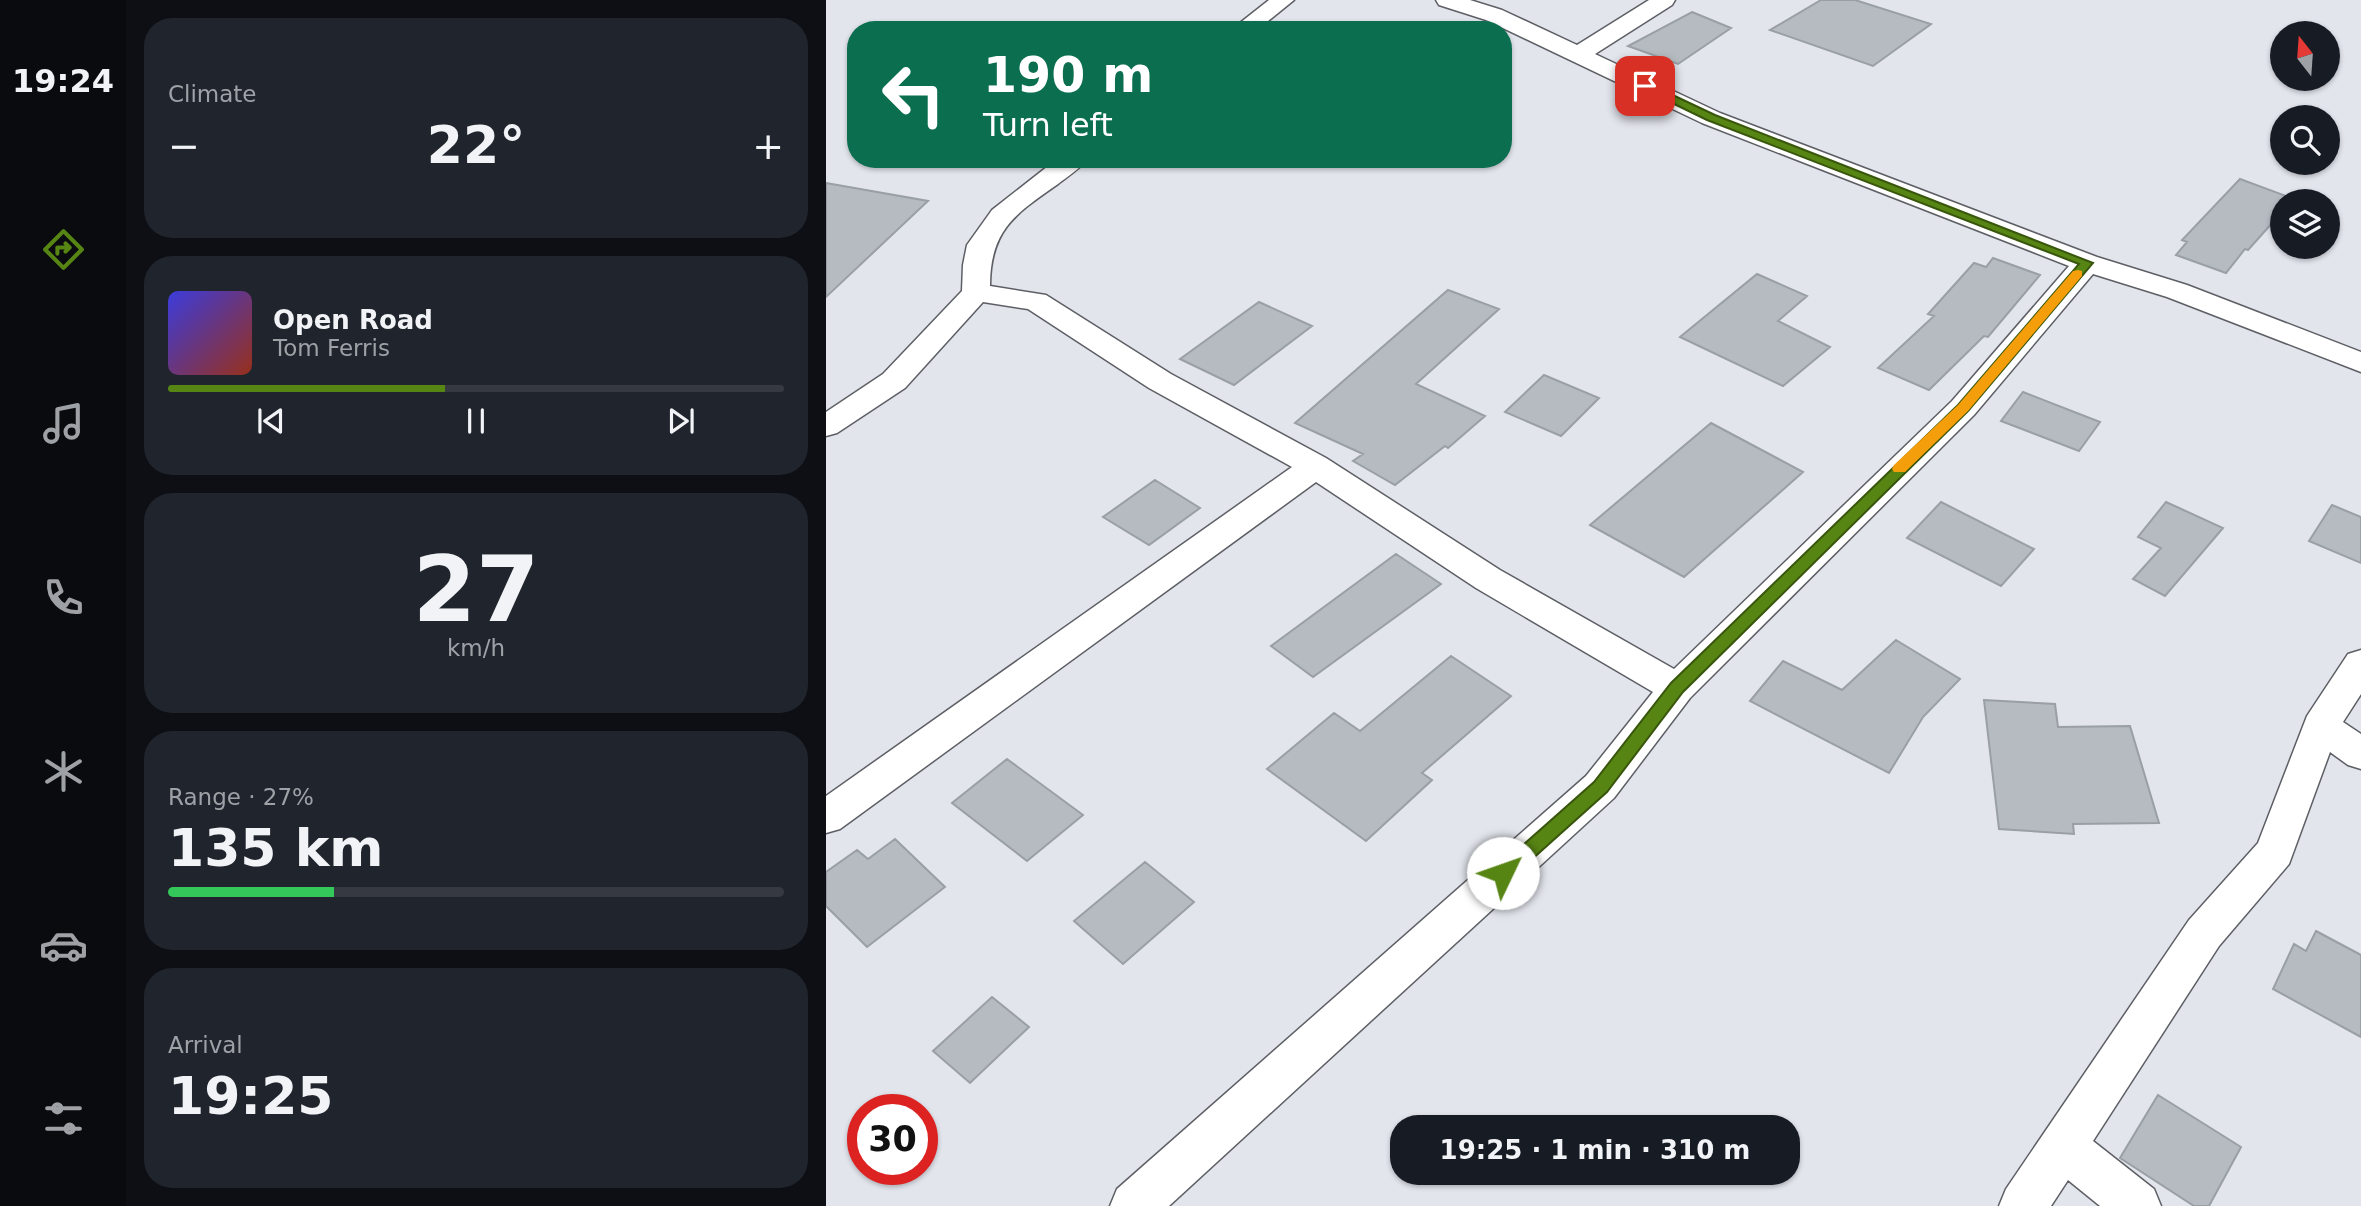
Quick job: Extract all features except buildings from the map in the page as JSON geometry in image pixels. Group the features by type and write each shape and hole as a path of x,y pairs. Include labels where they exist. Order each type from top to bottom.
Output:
{"street":[{"path":"1254,21 1283,0"},
{"path":"1447,0 1507,21"},
{"path":"1579,54 1664,0"},
{"path":"1512,23 1711,118 2087,263 2177,292 2361,363"},
{"path":"826,426 894,381 976,293 976,269 983,240 1011,207 1062,168"},
{"path":"1134,1206 1600,787 1677,688 1963,408 2087,263"},
{"path":"976,293 1036,301 1160,382 1315,466 1488,579 1677,688"},
{"path":"826,817 1315,466"},
{"path":"2022,1206 2204,933 2275,852 2320,726 2361,664"},
{"path":"2320,726 2361,754"},
{"path":"2062,1146 2137,1206"}],"slow traffic":[{"path":"1900,469 1963,408 2078,274"}],"route":[{"path":"1503,873 1600,787 1677,688 1963,408 2087,263 1711,118 1645,86"}]}
